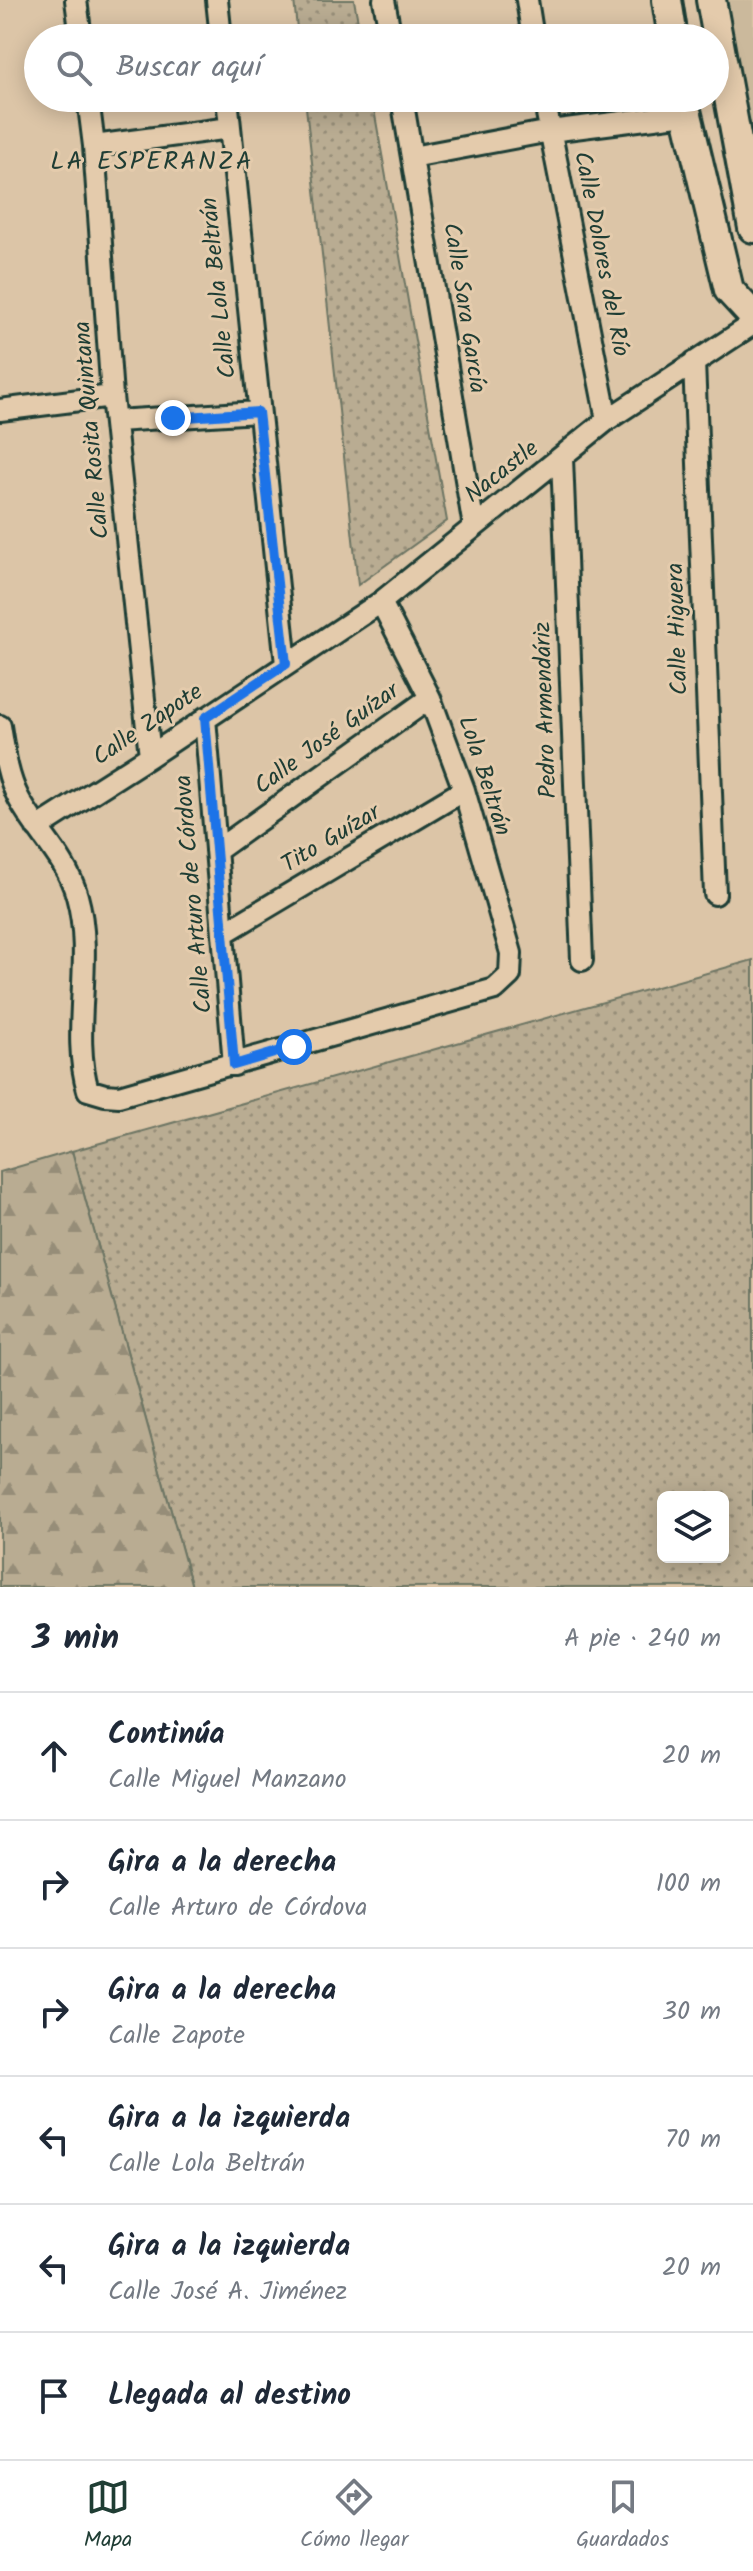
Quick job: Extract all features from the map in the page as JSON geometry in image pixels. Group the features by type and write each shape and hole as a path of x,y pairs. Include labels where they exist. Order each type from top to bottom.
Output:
{"street":[{"path":"76,0 79,24"},
{"path":"217,0 220,24"},
{"path":"384,0 388,24"},
{"path":"527,0 531,24"},
{"path":"667,0 671,24"},
{"path":"711,0 715,24"},
{"path":"729,98 753,228"},
{"name":"Calle Rosita Quintana","path":"90,112 112,396 150,756"},
{"name":"Calle Lola Beltrán","path":"228,112 286,664"},
{"name":"Calle Sara García","path":"404,112 474,527"},
{"name":"Calle Dolores del Río","path":"547,112 607,420"},
{"path":"412,157 652,112"},
{"path":"685,112 729,290 753,316"},
{"path":"94,146 230,128"},
{"name":"Nacastle","path":"286,664 381,602 607,420 753,324"},
{"name":"Calle Higuera","path":"694,362 715,894"},
{"path":"0,410 112,396"},
{"path":"116,421 258,412"},
{"name":"Pedro Armendáriz","path":"562,458 582,960"},
{"name":"Lola Beltrán","path":"234,1065 495,989 510,975 511,953 464,790 430,698 381,602"},
{"name":"Calle Zapote","path":"37,828 286,664"},
{"name":"Calle José Guízar","path":"216,851 430,698"},
{"name":"Calle Arturo de Córdova","path":"205,718 234,1065"},
{"path":"0,726 8,770 18,796 37,828 60,857 77,895 85,976 81,1067 88,1090 119,1096 234,1065"},
{"name":"Tito Guízar","path":"224,933 464,790"}],"shaded area":[{"path":"725,0 753,0 753,164"}],"green space":[{"path":"294,0 354,0 358,24 297,24"},
{"path":"307,112 374,112 447,521 358,585"},
{"path":"753,960 753,1587 192,1587 72,1151"},
{"path":"72,1151 192,1587 0,1587 0,1172"}],"district":[{"name":"LA ESPERANZA","path":"152,162"}],"route":[{"path":"173,418 258,412 286,664 205,718 234,1065 294,1047"}]}
